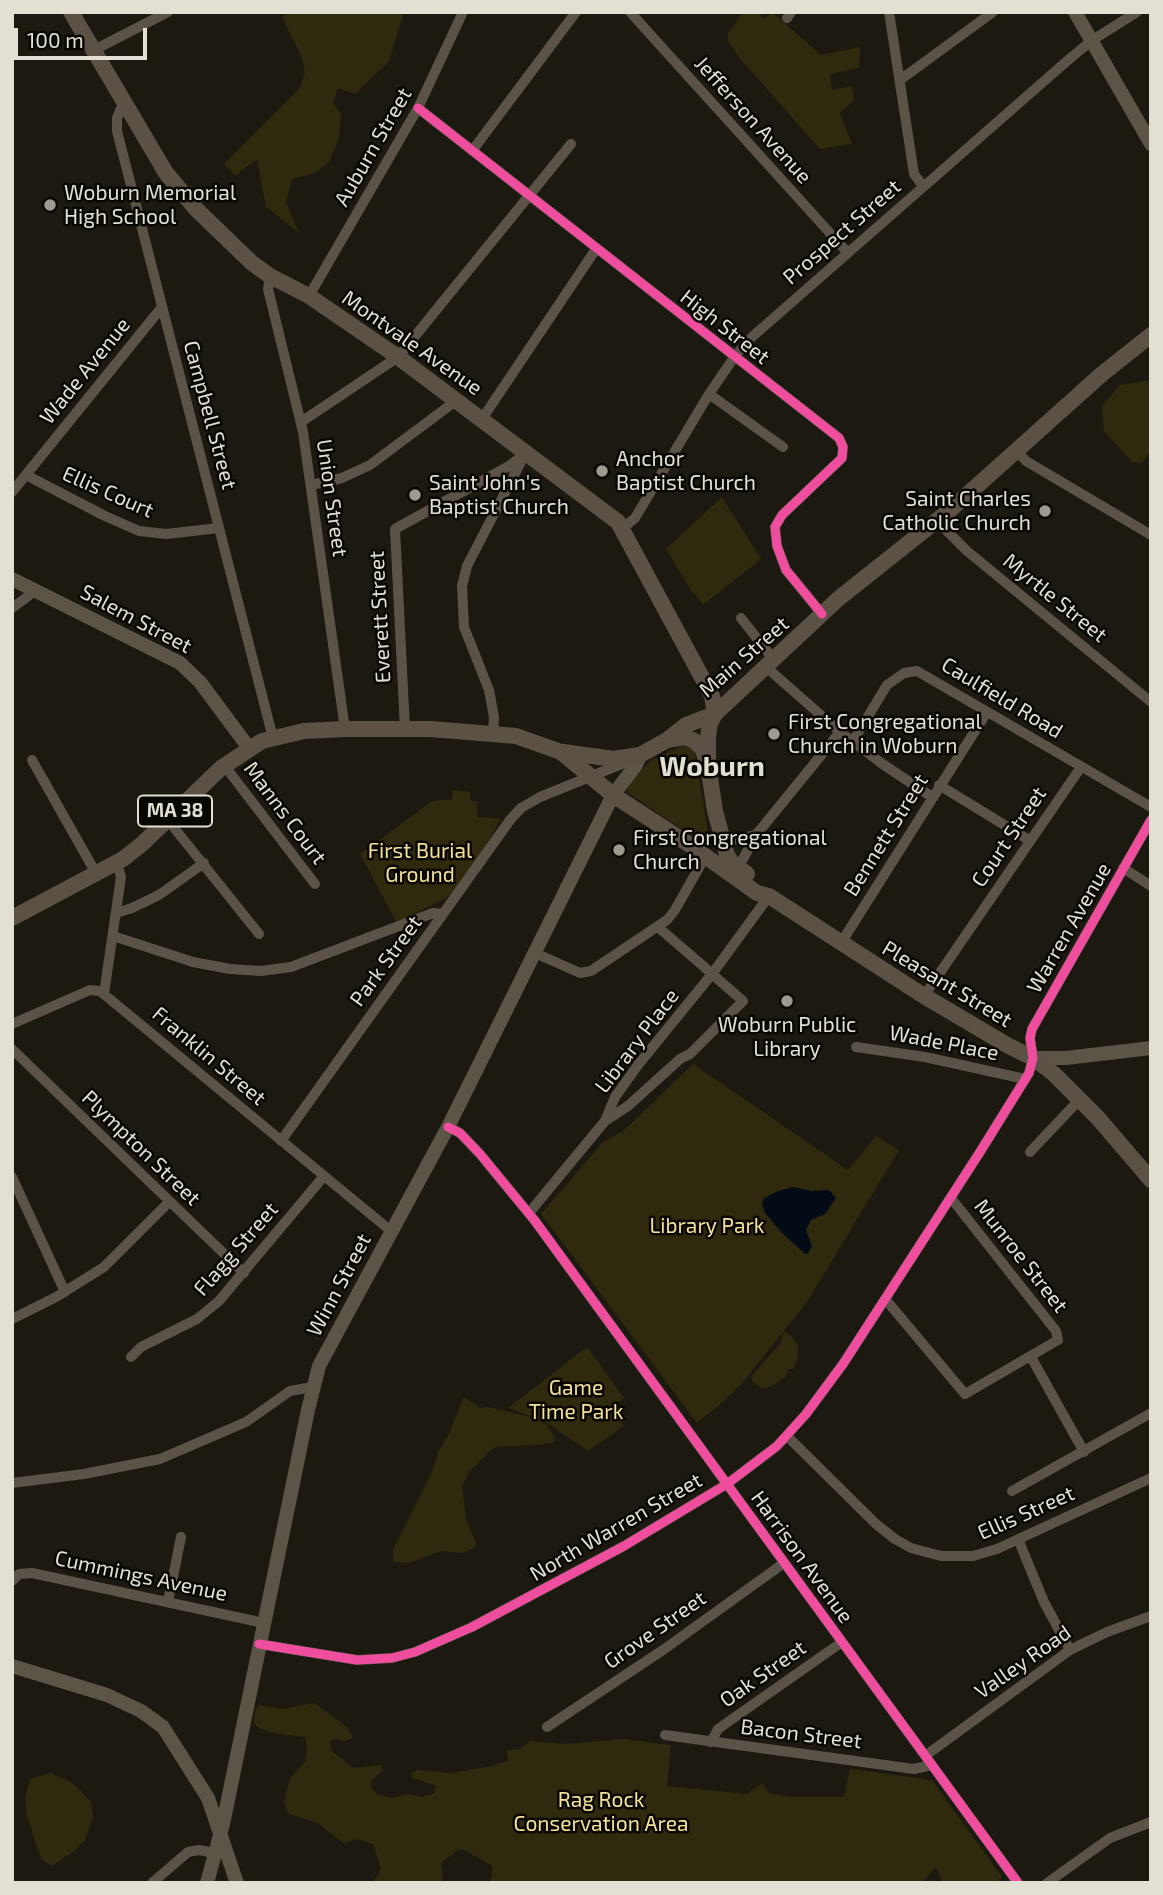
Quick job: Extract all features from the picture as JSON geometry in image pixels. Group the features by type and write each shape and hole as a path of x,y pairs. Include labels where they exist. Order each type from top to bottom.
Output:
{"main road":[{"name":"Montvale Avenue","path":"71,12 166,173 181,193 252,263 309,296 398,357 615,519 623,528 712,696 715,714"},
{"path":"1075,12 1151,144"},
{"name":"Main Street","path":"12,918 117,863 142,844 224,765 248,748 273,738 304,731 345,729 492,733 527,738 561,752 614,759 640,755 693,721 715,714 858,582 937,521 1102,374 1151,335"},
{"name":"Salem Street","path":"12,579 184,666 208,691 248,748"},
{"path":"708,765 708,730 715,714"},
{"path":"667,740 684,737 693,740 702,748 708,765"},
{"name":"Main Street","path":"561,752 613,795"},
{"name":"Winn Street","path":"207,1883 220,1834 313,1387 324,1356 447,1126 613,795 636,765 640,755"},
{"name":"Pleasant Street","path":"708,765 723,842 729,859 763,886 769,896"},
{"name":"Pleasant Street","path":"613,795 757,893 769,896 925,996 1033,1058 1080,1099 1151,1180"},
{"path":"687,843 701,845 723,842"},
{"path":"1033,1058 1062,1058 1151,1048"},
{"path":"12,1666 97,1691 150,1717 167,1732 208,1798 237,1883"}],"street":[{"path":"94,50 168,12"},
{"name":"Auburn Street","path":"309,296 418,108 463,12"},
{"path":"472,151 576,12"},
{"name":"Jefferson Avenue","path":"630,12 848,253"},
{"path":"889,12 914,174 923,186"},
{"path":"900,80 993,12"},
{"name":"Prospect Street","path":"623,528 635,519 709,394 735,356 752,337 1091,41 1138,12"},
{"name":"Campbell Street","path":"124,101 117,118 117,131 273,738"},
{"name":"High Street","path":"418,108 830,429 842,445 843,453 839,461 783,513 775,527 777,546 786,570 822,614"},
{"path":"301,422 398,357 572,144"},
{"path":"482,419 596,249"},
{"name":"Union Street","path":"271,276 268,289 301,422 345,729"},
{"name":"Wade Avenue","path":"12,492 162,307"},
{"path":"709,394 783,447"},
{"path":"310,485 338,480 365,468 457,400"},
{"path":"1017,451 1026,461 1151,535"},
{"path":"492,733 494,718 491,697 463,618 464,575 491,517 526,453"},
{"name":"Everett Street","path":"405,729 395,529 508,466 526,453"},
{"name":"Ellis Court","path":"26,475 139,531 166,534 219,528"},
{"name":"Myrtle Street","path":"937,521 977,559 1151,702"},
{"path":"12,608 35,591"},
{"path":"741,618 770,664 840,732 932,797"},
{"name":"Caulfield Road","path":"853,741 881,691 893,679 907,671 917,671 1081,767"},
{"name":"Bennett Street","path":"841,943 987,712"},
{"path":"738,868 756,835 840,732"},
{"name":"Park Street","path":"281,1141 514,815 533,801 640,755"},
{"path":"32,760 97,875"},
{"name":"Manns Court","path":"224,765 315,884"},
{"path":"1081,767 1151,807"},
{"name":"Court Street","path":"925,996 1081,767"},
{"path":"939,785 1029,840"},
{"path":"167,819 259,934"},
{"name":"Warren Avenue","path":"1033,1058 1031,1029 1151,820"},
{"path":"723,842 756,835"},
{"path":"535,953 575,972 586,973 659,928 675,910 705,857"},
{"path":"12,1024 90,990 98,990 104,994 121,877 117,863"},
{"path":"116,913 159,895 204,863"},
{"path":"1123,869 1151,886"},
{"name":"Library Place","path":"605,1121 615,1097 638,1065 712,974 769,896"},
{"path":"113,936 192,962 261,971 291,967 429,915 443,914"},
{"path":"659,928 712,974"},
{"name":"Library Place","path":"605,1121 628,1106 680,1059 690,1054 743,1001 712,974"},
{"name":"Franklin Street","path":"104,994 391,1231"},
{"name":"Wade Place","path":"856,1047 925,1057 1025,1079"},
{"name":"Plympton Street","path":"12,1049 244,1273"},
{"name":"North Warren Street","path":"259,1644 354,1660 384,1659 409,1654 450,1638 624,1546 727,1484 765,1457 787,1436 832,1381 887,1300 1025,1079 1033,1058"},
{"path":"1030,1152 1080,1099"},
{"path":"529,1213 605,1121"},
{"name":"Harrison Avenue","path":"447,1126 461,1134 480,1154 529,1213 1014,1881"},
{"path":"12,1177 65,1292"},
{"name":"Flagg Street","path":"131,1357 141,1347 205,1314 244,1273 324,1177"},
{"name":"Munroe Street","path":"951,1198 1055,1331 1058,1339 1031,1357"},
{"path":"12,1319 65,1292 104,1267 169,1202"},
{"path":"887,1300 965,1394 1031,1357 1084,1452"},
{"path":"12,1483 84,1474 160,1460 246,1422 292,1390 313,1387"},
{"path":"1012,1491 1151,1413"},
{"name":"Ellis Street","path":"787,1436 876,1524 911,1548 941,1556 973,1556 1018,1539 1151,1478"},
{"path":"168,1602 181,1537"},
{"path":"1018,1539 1044,1602 1070,1650"},
{"name":"Grove Street","path":"547,1727 663,1650 784,1563"},
{"name":"Cummings Avenue","path":"12,1581 19,1574 32,1573 264,1623"},
{"name":"Valley Road","path":"928,1760 1070,1650 1093,1637 1151,1616"},
{"name":"Oak Street","path":"711,1742 718,1729 842,1642"},
{"name":"Bacon Street","path":"665,1735 914,1769 928,1760"},
{"path":"1047,1883 1110,1838 1151,1822"},
{"path":"152,1883 188,1852 199,1850 215,1853"}],"green space":[{"path":"290,12 404,12 389,61 355,94 338,88 333,103 341,114 339,138 329,162 315,173 292,179 286,202 299,233 266,207 257,159 235,176 224,164 300,88 305,72 302,58 282,17"},
{"path":"743,12 761,12 762,19 773,13 821,55 860,47 859,68 830,74 832,90 852,86 854,100 840,113 852,144 820,149 737,55 728,41 728,33"},
{"path":"1151,380 1151,455 1142,463 1132,462 1104,431 1102,406 1120,385"},
{"path":"722,497 761,559 703,605 693,594 666,549"},
{"path":"684,745 693,748 695,753 708,832 702,839 695,838 627,792 628,784 651,760"},
{"name":"First Burial Ground","path":"453,790 470,792 470,801 477,801 477,817 501,819 452,893 397,923 360,854 431,802 452,800"},
{"name":"Library Park","path":"693,1064 848,1170 876,1136 899,1150 807,1302 744,1381 697,1423 541,1214 603,1142 623,1131"},
{"path":"784,1331 798,1345 798,1357 793,1369 788,1369 786,1376 763,1389 754,1383 751,1377 781,1342"},
{"name":"Game Time Park","path":"587,1347 624,1398 611,1408 624,1426 588,1451 542,1420 508,1408"},
{"path":"464,1397 480,1408 488,1407 534,1418 547,1425 556,1439 552,1443 537,1445 494,1447 470,1471 462,1486 466,1518 476,1544 474,1548 462,1553 441,1551 409,1563 393,1562 393,1550 432,1472 438,1452"},
{"name":"Rag Rock Conservation Area","path":"314,1703 347,1727 352,1735 352,1738 345,1741 330,1741 332,1751 353,1768 381,1765 383,1770 372,1781 371,1788 377,1794 392,1798 407,1794 422,1797 434,1793 434,1785 412,1778 412,1773 416,1770 452,1773 487,1767 508,1761 507,1750 520,1749 530,1741 566,1744 623,1739 671,1745 667,1786 747,1794 762,1783 770,1794 844,1797 850,1769 932,1780 1002,1877 998,1883 943,1883 936,1867 921,1883 488,1883 492,1876 492,1866 463,1849 441,1863 443,1883 360,1883 373,1881 381,1868 373,1844 356,1839 344,1844 318,1823 287,1811 284,1801 290,1778 305,1762 305,1737 272,1733 257,1727 254,1722 259,1705 282,1709"},
{"path":"50,1773 78,1788 91,1802 93,1818 85,1840 52,1866 42,1860 39,1853 26,1813 25,1798 30,1779"}],"shaded area":[{"path":"794,1187 811,1191 829,1190 836,1198 825,1214 811,1220 806,1230 812,1246 808,1254 781,1232 765,1213 762,1204 764,1198"}],"cycle path":[{"path":"418,108 839,438 843,447 842,458 782,515 775,527 777,546 786,570 822,614"},
{"path":"259,1644 357,1660 392,1658 415,1652 472,1627 624,1546 727,1484 777,1446 806,1414 843,1364 1029,1073 1033,1058 1030,1038 1032,1029 1151,820"},
{"path":"448,1127 460,1133 480,1154 535,1221 1018,1883"}],"place":[{"name":"Woburn Memorial High School","path":"50,205"},
{"name":"Anchor Baptist Church","path":"602,471"},
{"name":"Saint John's Baptist Church","path":"415,495"},
{"name":"Saint Charles Catholic Church","path":"1045,511"},
{"name":"First Congregational Church in Woburn","path":"774,734"},
{"name":"First Congregational Church","path":"619,850"},
{"name":"Woburn Public Library","path":"787,1001"}],"district":[{"name":"Woburn","path":"712,767"}]}
